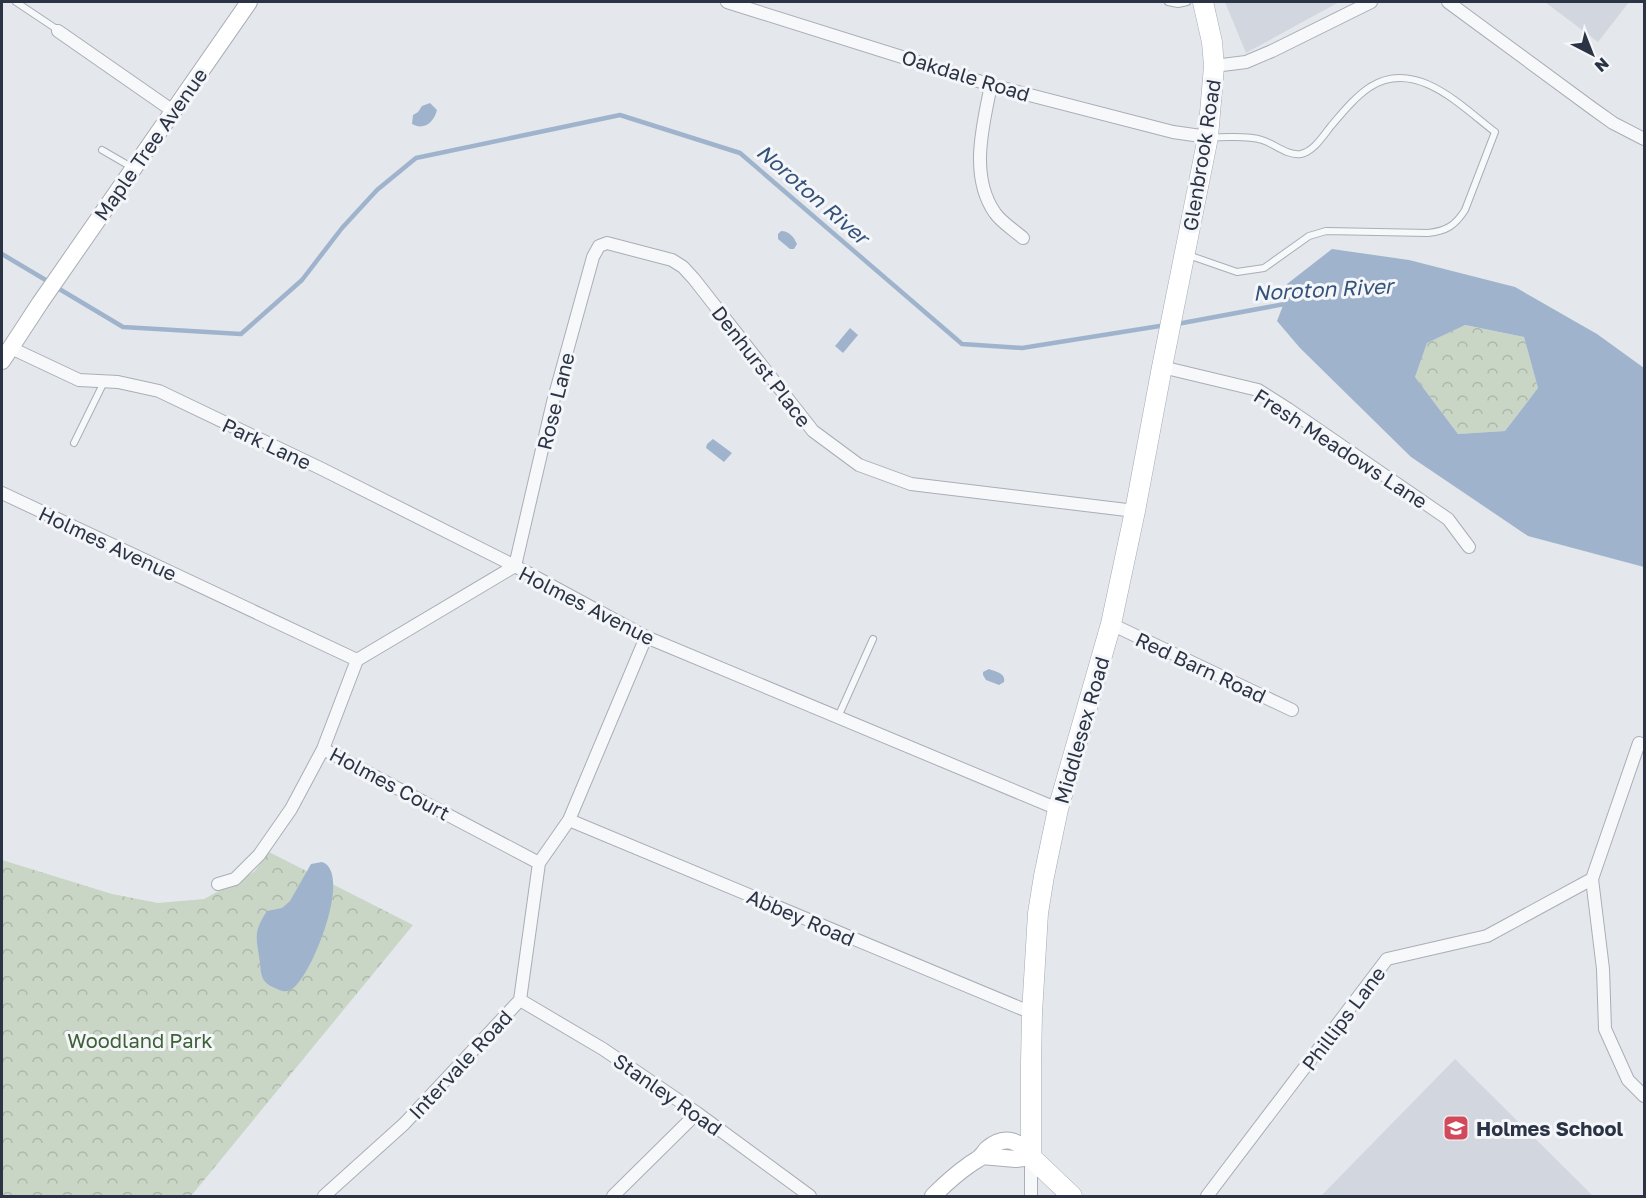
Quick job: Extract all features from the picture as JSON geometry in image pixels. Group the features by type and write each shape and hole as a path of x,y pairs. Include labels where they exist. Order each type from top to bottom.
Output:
{"main road":[{"name":"Maple Tree Avenue","path":"6,355 249,2"},
{"name":"Glenbrook Road","path":"1174,308 1208,136 1214,66 1212,42 1203,2"},
{"name":"Middlesex Road","path":"1031,1157 1032,1013 1038,913 1044,876 1058,809 1111,624 1136,511 1174,308"},
{"path":"933,1197 958,1173 981,1156 1016,1159 1031,1157 1072,1197"}],"street":[{"name":"Oakdale Road","path":"727,2 991,85 1173,132 1208,136"},
{"path":"1214,66 1246,62 1371,2"},
{"path":"1449,2 1613,123 1644,138"},
{"path":"58,31 173,111"},
{"path":"991,85 980,146 980,167 984,190 995,214 1023,238"},
{"name":"Denhurst Place","path":"608,243 672,260 682,267 813,431 859,465 911,484 1136,511"},
{"name":"Rose Lane","path":"515,566 553,402 593,257 599,246 608,243"},
{"name":"Park Lane","path":"6,355 79,380 118,382 159,392 322,469 515,566"},
{"name":"Fresh Meadows Lane","path":"1163,360 1258,390 1448,519 1469,547"},
{"name":"Holmes Avenue","path":"2,493 357,660 515,566 646,637 1058,809"},
{"name":"Red Barn Road","path":"1111,624 1292,710"},
{"name":"Intervale Road","path":"324,1197 404,1124 520,1000 539,862 569,820 646,637"},
{"name":"Holmes Court","path":"357,660 323,749 539,862"},
{"path":"1644,745 1639,743 1592,879 1603,969 1605,1029 1628,1080 1644,1096"},
{"path":"218,884 235,879 259,855 291,809 323,749"},
{"name":"Abbey Road","path":"569,820 1032,1013"},
{"name":"Phillips Lane","path":"1207,1197 1387,959 1487,936 1592,879"},
{"name":"Stanley Road","path":"520,1000 603,1049 697,1113 810,1197"},
{"path":"613,1197 697,1113"},
{"path":"1031,1157 1031,1197"}],"lane":[{"path":"16,2 58,31"},
{"path":"1168,2 1178,4 1187,2"},
{"path":"1183,263 1238,272 1264,268 1309,236 1326,231 1428,233 1451,228 1465,210 1495,132 1439,89 1421,81 1401,79 1380,82 1361,94 1317,142 1302,153 1291,153 1254,138 1208,136"},
{"path":"102,150 133,168"},
{"path":"74,443 104,381"},
{"path":"838,717 873,639"}],"shaded area":[{"path":"1225,2 1339,2 1246,53"},
{"path":"1545,2 1629,2 1598,42"},
{"name":"Holmes School","path":"1455,1059 1593,1196 1321,1196"}],"green space":[{"path":"1464,325 1524,337 1538,388 1505,431 1458,434 1415,377 1427,343"},
{"name":"Woodland Park","path":"269,852 413,925 191,1196 2,1196 2,860 112,894 158,903 204,899 254,872"}],"water":[{"path":"430,103 437,110 431,122 424,126 412,124 413,115 422,106"},
{"path":"781,231 789,233 794,239 797,244 794,249 790,249 778,239"},
{"path":"1332,249 1409,260 1515,287 1597,334 1644,368 1644,567 1528,536 1411,457 1300,348 1277,321 1284,303 1287,284","holes":["1465,325 1524,337 1538,388 1505,431 1458,434 1415,377 1427,343"]},
{"path":"850,328 858,335 843,353 835,346"},
{"path":"713,439 732,453 724,462 706,448"},
{"path":"989,669 1002,675 1004,682 999,685 986,680 983,672"},
{"path":"322,862 330,870 333,884 326,924 318,946 300,980 290,990 279,990 267,984 262,975 257,942 259,925 267,911 282,908 290,901 311,864"}],"waterway":[{"name":"Noroton River","path":"56,287 123,327 241,334 302,280 342,228 377,190 416,158 620,115 740,153 962,344 1022,348 1166,325"},
{"name":"Noroton River","path":"2,254 49,282"},
{"name":"Noroton River","path":"1177,324 1290,303"}],"place":[{"name":"Holmes School","path":"1456,1128"}]}
